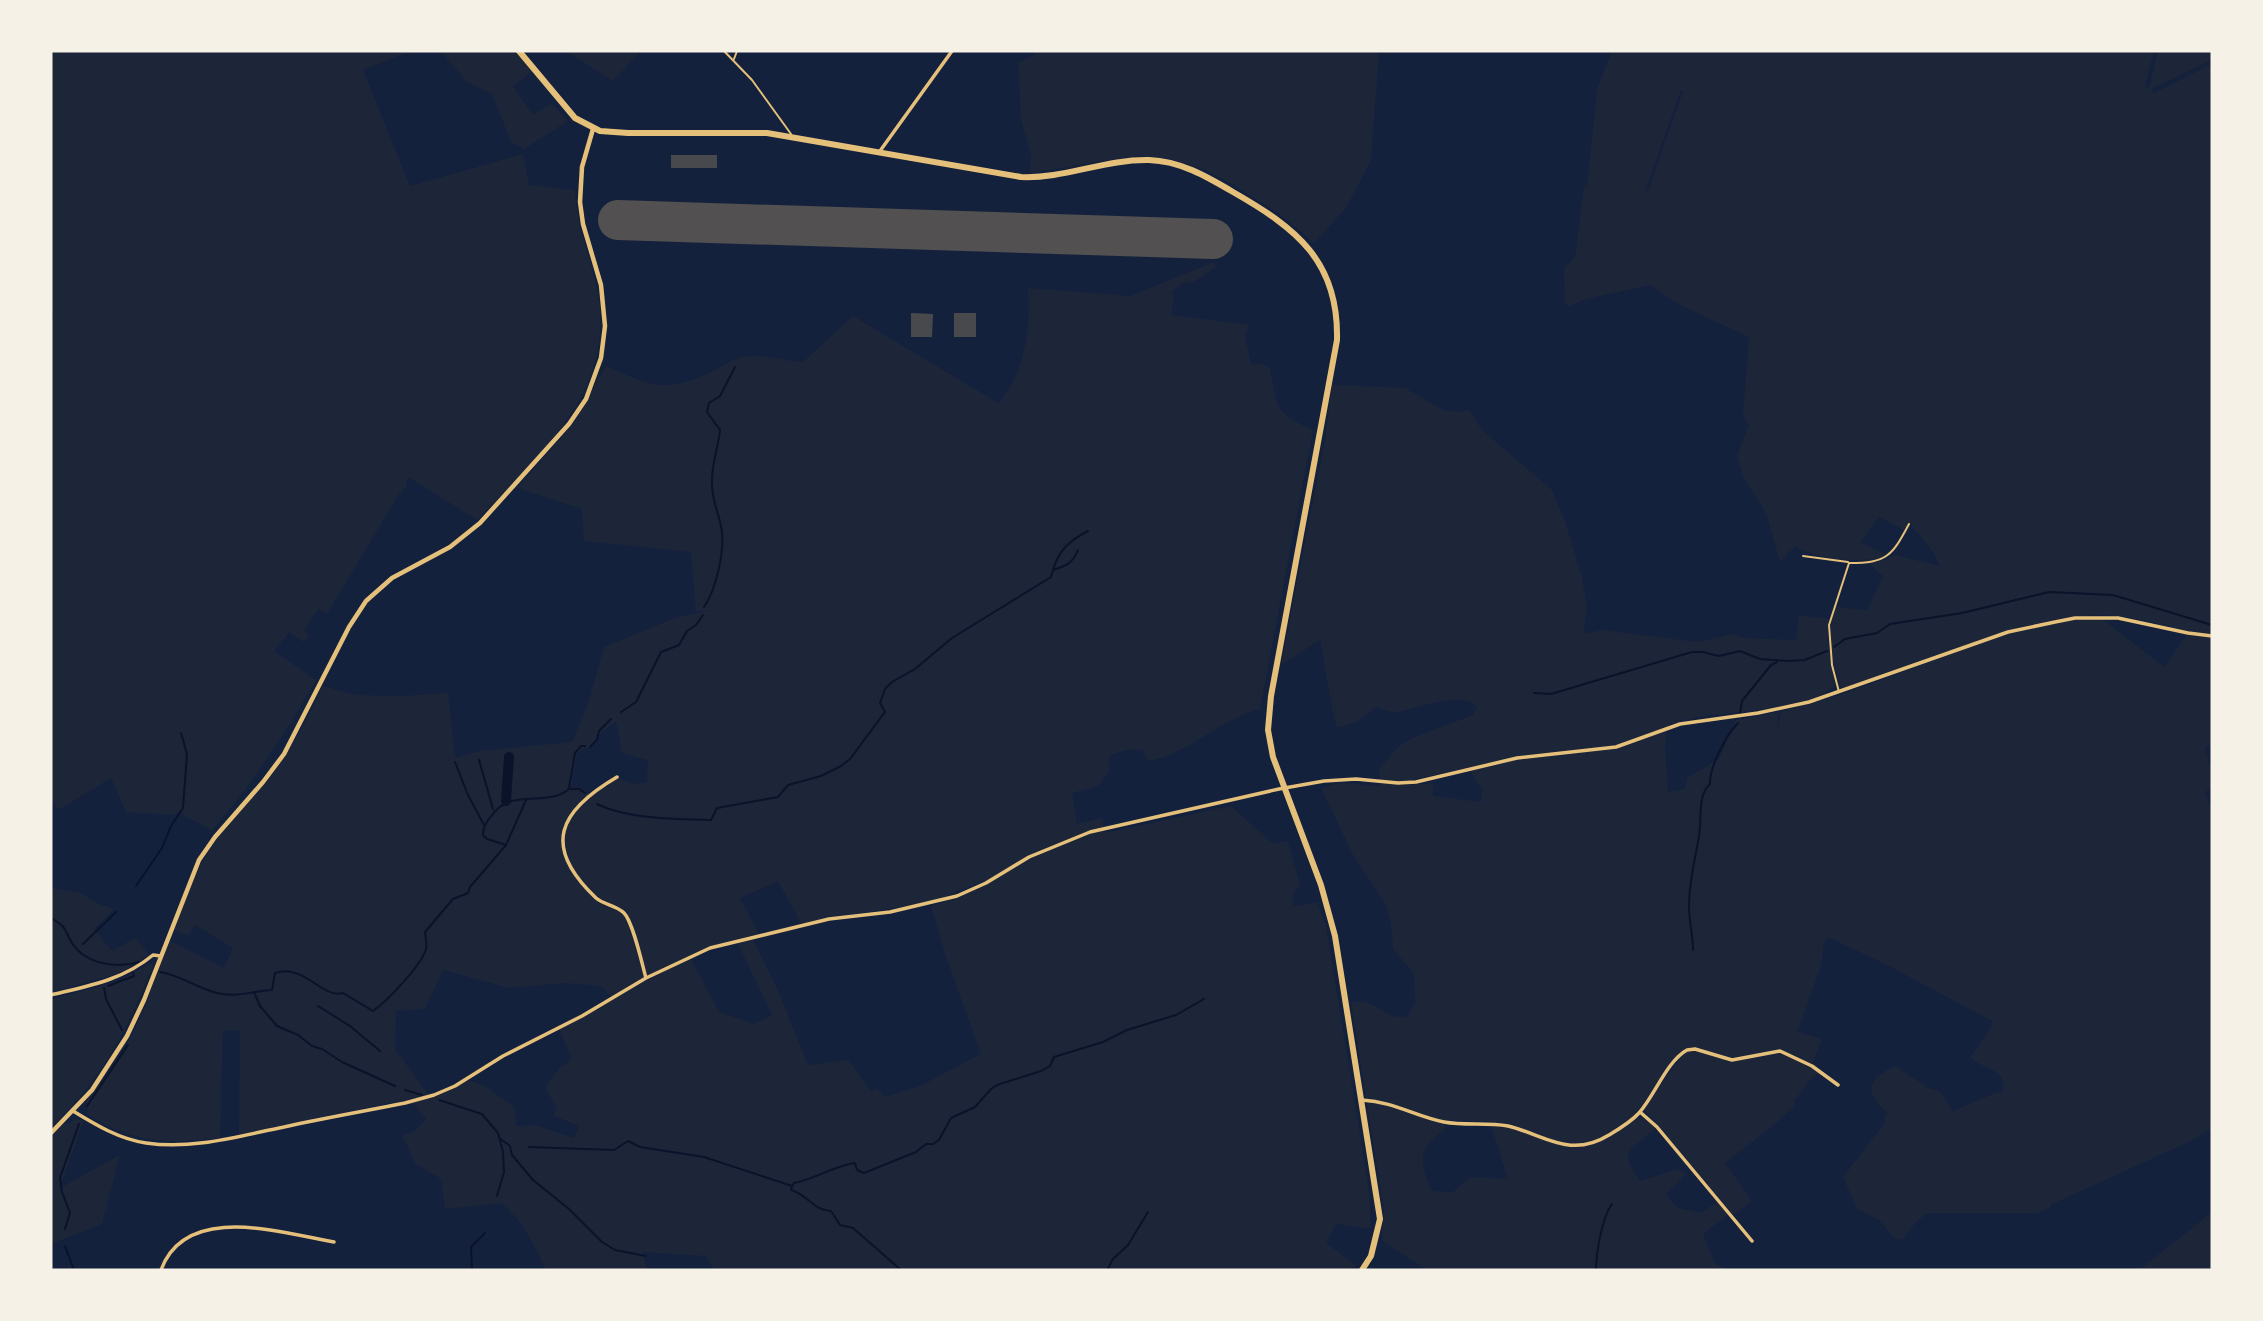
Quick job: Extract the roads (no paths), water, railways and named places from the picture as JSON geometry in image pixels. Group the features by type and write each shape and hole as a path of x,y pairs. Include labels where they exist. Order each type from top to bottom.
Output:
{"main road":[{"path":"519,51 575,118 593,129 615,133 752,133 793,137 1021,177 1053,175 1136,160 1171,163 1208,177 1267,212 1304,242 1322,270 1335,310 1337,328 1335,357 1269,708 1271,748 1283,788 1329,908 1344,991 1380,1219 1371,1256 1362,1270"}],"street":[{"path":"879,153 952,51"},
{"path":"51,1133 105,1072 127,1036 162,956 199,860 284,754 349,627 366,601 392,578 450,547 480,523 569,424 586,399 601,359 605,326 601,285 583,223 580,202 582,167 593,129"},
{"path":"73,1111 127,1139 145,1143 192,1144 405,1103 434,1096 455,1086 492,1062 568,1024 646,978 697,953 722,944 829,919 890,912 957,896 986,883 1021,861 1090,832 1283,788 1347,779 1398,783 1428,780 1517,758 1616,747 1691,722 1780,709 1839,692 2008,632 2075,618 2101,617 2136,621 2212,636"},
{"path":"617,777 578,806 565,824 563,843 570,867 594,896 625,914 632,928 646,978"},
{"path":"51,995 115,979 132,971 153,955 162,956"},
{"path":"1362,1100 1388,1103 1445,1122 1510,1127 1548,1142 1567,1146 1604,1138 1640,1112 1673,1063 1687,1050 1695,1049 1732,1060 1780,1051 1812,1066 1838,1085"},
{"path":"1640,1112 1657,1127 1752,1241"},
{"path":"161,1270 164,1262 181,1242 197,1233 216,1228 246,1228 334,1242"}],"lane":[{"path":"724,51 752,80 793,137"},
{"path":"734,60 737,51"},
{"path":"1803,556 1849,563 1876,561 1887,557 1909,524"},
{"path":"1839,692 1832,665 1829,625 1849,563"}],"waterway":[{"path":"704,607 715,581 722,541 712,484 720,430 707,412 709,403 720,396 735,367"},
{"path":"1053,570 1066,547 1088,531"},
{"path":"597,804 637,815 711,820 717,808 778,797 788,785 821,776 841,766 850,759 885,712 880,703 885,689 892,682 915,669 952,638 1051,577 1053,570 1068,563 1078,550"},
{"path":"1834,647 1845,639 1877,633 1890,624 1962,613 2049,592 2113,595 2212,625"},
{"path":"621,712 636,702 661,652 679,645 687,631 696,625 703,615"},
{"path":"1534,693 1551,694 1692,652 1719,656 1740,651 1760,659 1787,661 1805,660 1827,651"},
{"path":"1740,713 1742,701 1771,665 1777,662"},
{"path":"590,747 597,740 599,731 611,719"},
{"path":"1693,950 1689,897 1703,795 1710,784 1712,769 1719,752 1738,723"},
{"path":"136,886 162,848 171,826 183,808 187,754 181,733"},
{"path":"569,788 575,753 581,746 585,746"},
{"path":"506,801 509,757"},
{"path":"479,760 493,809"},
{"path":"455,762 484,825"},
{"path":"569,789 579,789 585,793"},
{"path":"160,972 210,991 231,995 272,990 275,973 285,971 304,977 328,991 343,993 373,1011 418,964 426,949 425,932 453,899 468,893 470,887 506,845 483,835 492,815 509,802 550,797 569,789"},
{"path":"506,845 526,800"},
{"path":"83,944 116,912"},
{"path":"51,918 63,926 72,943 85,956 112,965 139,962"},
{"path":"108,986 134,976 133,973"},
{"path":"104,988 106,999 122,1030"},
{"path":"254,992 260,1006 277,1026 298,1035 342,1062 395,1086"},
{"path":"529,1147 614,1150 628,1141 640,1147 704,1157 792,1186 794,1183 855,1163 857,1170 864,1173 916,1152 926,1144 933,1144 939,1140 951,1118 975,1107 997,1085 1041,1071 1050,1066 1054,1057 1176,1015 1204,999"},
{"path":"318,1006 350,1026 380,1051"},
{"path":"87,1106 128,1045"},
{"path":"405,1090 422,1095"},
{"path":"439,1100 482,1114 498,1133 504,1172 497,1196"},
{"path":"65,1229 70,1213 60,1178 79,1124"},
{"path":"499,1138 510,1146 512,1155 533,1180 569,1209 602,1242 615,1250 646,1256"},
{"path":"792,1187 791,1190 815,1205 831,1211 840,1225 853,1228 901,1270"},
{"path":"1596,1270 1598,1246 1612,1204"},
{"path":"1107,1270 1113,1259 1128,1245 1148,1212"},
{"path":"472,1270 471,1247 485,1233"},
{"path":"65,1246 74,1270"}]}
